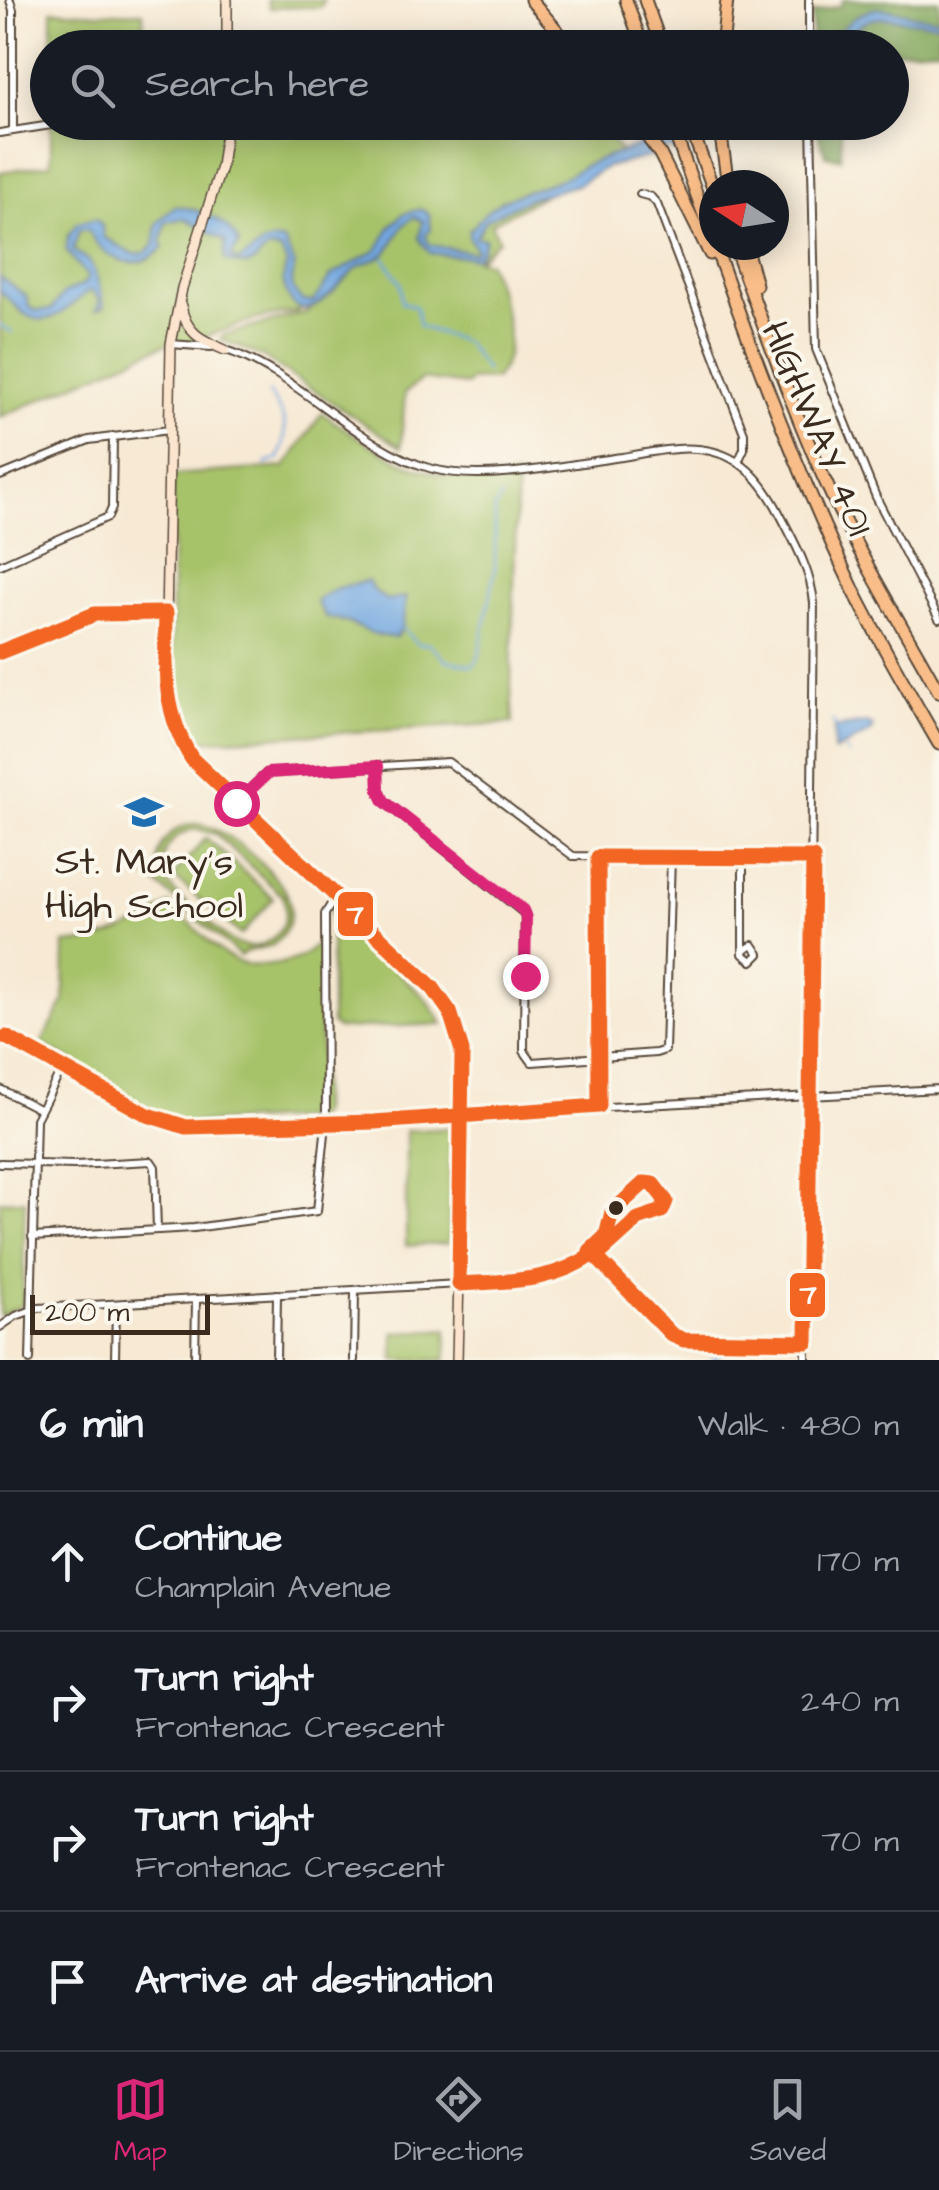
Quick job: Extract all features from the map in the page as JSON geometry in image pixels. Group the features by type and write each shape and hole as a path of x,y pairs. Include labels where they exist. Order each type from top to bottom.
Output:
{"highway":[{"path":"531,0 557,30"},
{"path":"626,0 637,30"},
{"path":"645,0 656,30"},
{"path":"724,30 727,0"},
{"path":"650,140 731,297"},
{"name":"HIGHWAY 401","path":"677,140 731,297 812,496 855,592 939,744"},
{"path":"696,140 707,170"},
{"path":"721,140 726,170"},
{"name":"HIGHWAY 401","path":"739,260 831,493 876,584 939,692"},
{"path":"749,260 780,371"}],"street":[{"path":"10,0 14,10 14,131"},
{"path":"227,0 227,30"},
{"path":"809,0 809,30"},
{"path":"0,134 30,128"},
{"path":"225,140 224,156 182,288 171,344 166,689 173,728 189,758 433,988 450,1012 462,1051 457,1360"},
{"path":"810,140 814,319 819,360 876,497 939,619"},
{"path":"640,194 657,204 744,433 744,449 738,462"},
{"path":"182,288 182,311 198,338 266,368 398,458 439,471 482,474 681,448 718,453 738,462 772,499 803,561 813,593 814,858 806,1360"},
{"path":"171,344 225,350"},
{"path":"0,476 78,444 169,430"},
{"path":"0,564 108,517 112,508 113,436"},
{"path":"0,652 93,615 166,613"},
{"path":"236,803 268,773 448,762 566,852 671,858 814,858"},
{"path":"378,766 379,790 384,801 525,914 524,1050 527,1059 536,1062 656,1054 666,1047 671,858"},
{"path":"598,856 599,1106"},
{"path":"743,952 744,858"},
{"path":"32,1237 157,1230 316,1211 320,1206 326,1124 324,914 336,896"},
{"path":"0,1034 148,1115 203,1129 939,1089"},
{"path":"30,1360 36,1120 62,1069"},
{"path":"0,1089 39,1109"},
{"path":"0,1163 152,1161 156,1167 157,1230"},
{"path":"0,1327 31,1310 459,1284"},
{"path":"354,1360 355,1290"},
{"path":"276,1360 278,1294"},
{"path":"195,1360 196,1299"},
{"path":"115,1360 116,1304"}],"green space":[{"path":"267,0 324,0 321,7 269,8"},
{"path":"842,0 939,0 939,48 909,50 909,30 812,30 812,13 842,5"},
{"path":"52,10 143,12 144,30 52,30"},
{"path":"51,140 612,140 621,153 491,224 499,240 477,260 488,262 503,305 509,338 503,367 495,379 471,380 466,385 422,379 405,393 401,447 261,356 220,339 307,312 334,292 296,312 255,319 189,343 164,345 0,417 0,172 51,164"},
{"path":"820,140 841,140 841,158 826,156"},
{"path":"322,413 369,444 413,466 460,477 517,476 513,723 187,744 176,719 171,691 173,475 285,467"},
{"path":"204,825 230,838 256,858 285,890 290,919 273,945 240,956 147,875 150,871 159,877 158,859 163,843 183,827","holes":["196,829 216,834 283,896 283,924 274,937 262,944 243,946 227,938 180,898 163,872 166,851 182,833"]},
{"path":"206,838 273,898 241,935 173,876"},
{"path":"169,905 218,950 245,964 281,963 321,945 317,1118 185,1123 151,1112 72,1068 75,1062 41,1044 64,1002 65,944 120,932"},
{"path":"331,908 427,1000 443,1024 338,1029 331,1024"},
{"path":"451,1128 449,1243 406,1246 406,1131"},
{"path":"25,1200 23,1305 0,1316 0,1201"},
{"path":"447,1329 446,1360 394,1360 394,1333"}],"water":[{"path":"874,9 891,10 939,18 939,23 884,18 873,19 855,30 841,30"},
{"path":"695,140 675,152 669,148 655,152 660,161 652,156 606,167 577,185 530,198 486,220 476,237 485,239 476,258 430,253 419,238 423,221 414,217 386,253 358,267 313,307 295,305 287,294 287,264 281,251 266,251 247,265 225,260 225,241 184,218 166,222 161,242 164,247 143,261 122,261 112,256 88,230 79,229 73,250 91,263 104,307 96,310 100,301 91,290 63,312 39,320 22,312 0,291 0,277 26,296 29,307 36,311 51,310 64,293 83,285 88,277 66,250 69,234 77,223 96,219 102,225 103,237 128,252 141,254 154,245 157,223 175,206 203,213 229,229 239,244 231,256 237,262 270,241 284,242 295,265 295,293 303,301 313,302 331,276 377,250 403,214 421,209 429,214 431,229 425,235 430,245 474,253 469,229 500,202 647,141"},
{"path":"368,581 387,601 406,597 402,628 396,637 326,618 316,601 337,588"},
{"path":"867,723 873,726 871,732 834,752 834,728"}],"waterway":[{"path":"384,257 401,284 402,302 416,307 419,326 465,342 486,371"},
{"path":"0,325 12,332"},
{"path":"266,464 279,458 285,431 283,417 269,393"},
{"path":"402,628 417,644 430,644 445,660 473,666 478,660 495,570 495,508 501,498"},
{"path":"832,721 836,726"},
{"path":"845,749 848,755"},
{"path":"711,1360 723,1349"}],"transit line":[{"name":"7","path":"0,652 95,614 166,613 166,670 171,707 192,759 433,988 450,1012 462,1051 459,1284 545,1275 593,1254"},
{"name":"7","path":"6,1037 148,1115 186,1127 374,1122 599,1106 598,857 813,858 807,1342 684,1340 672,1335 596,1257 638,1219 662,1211 666,1201 653,1184 644,1183 612,1212 606,1236 590,1251"}],"place":[{"name":"St. Mary's High School","path":"144,812"}],"route":[{"path":"236,803 264,774 378,766 379,790 384,801 523,910 525,976"}]}
